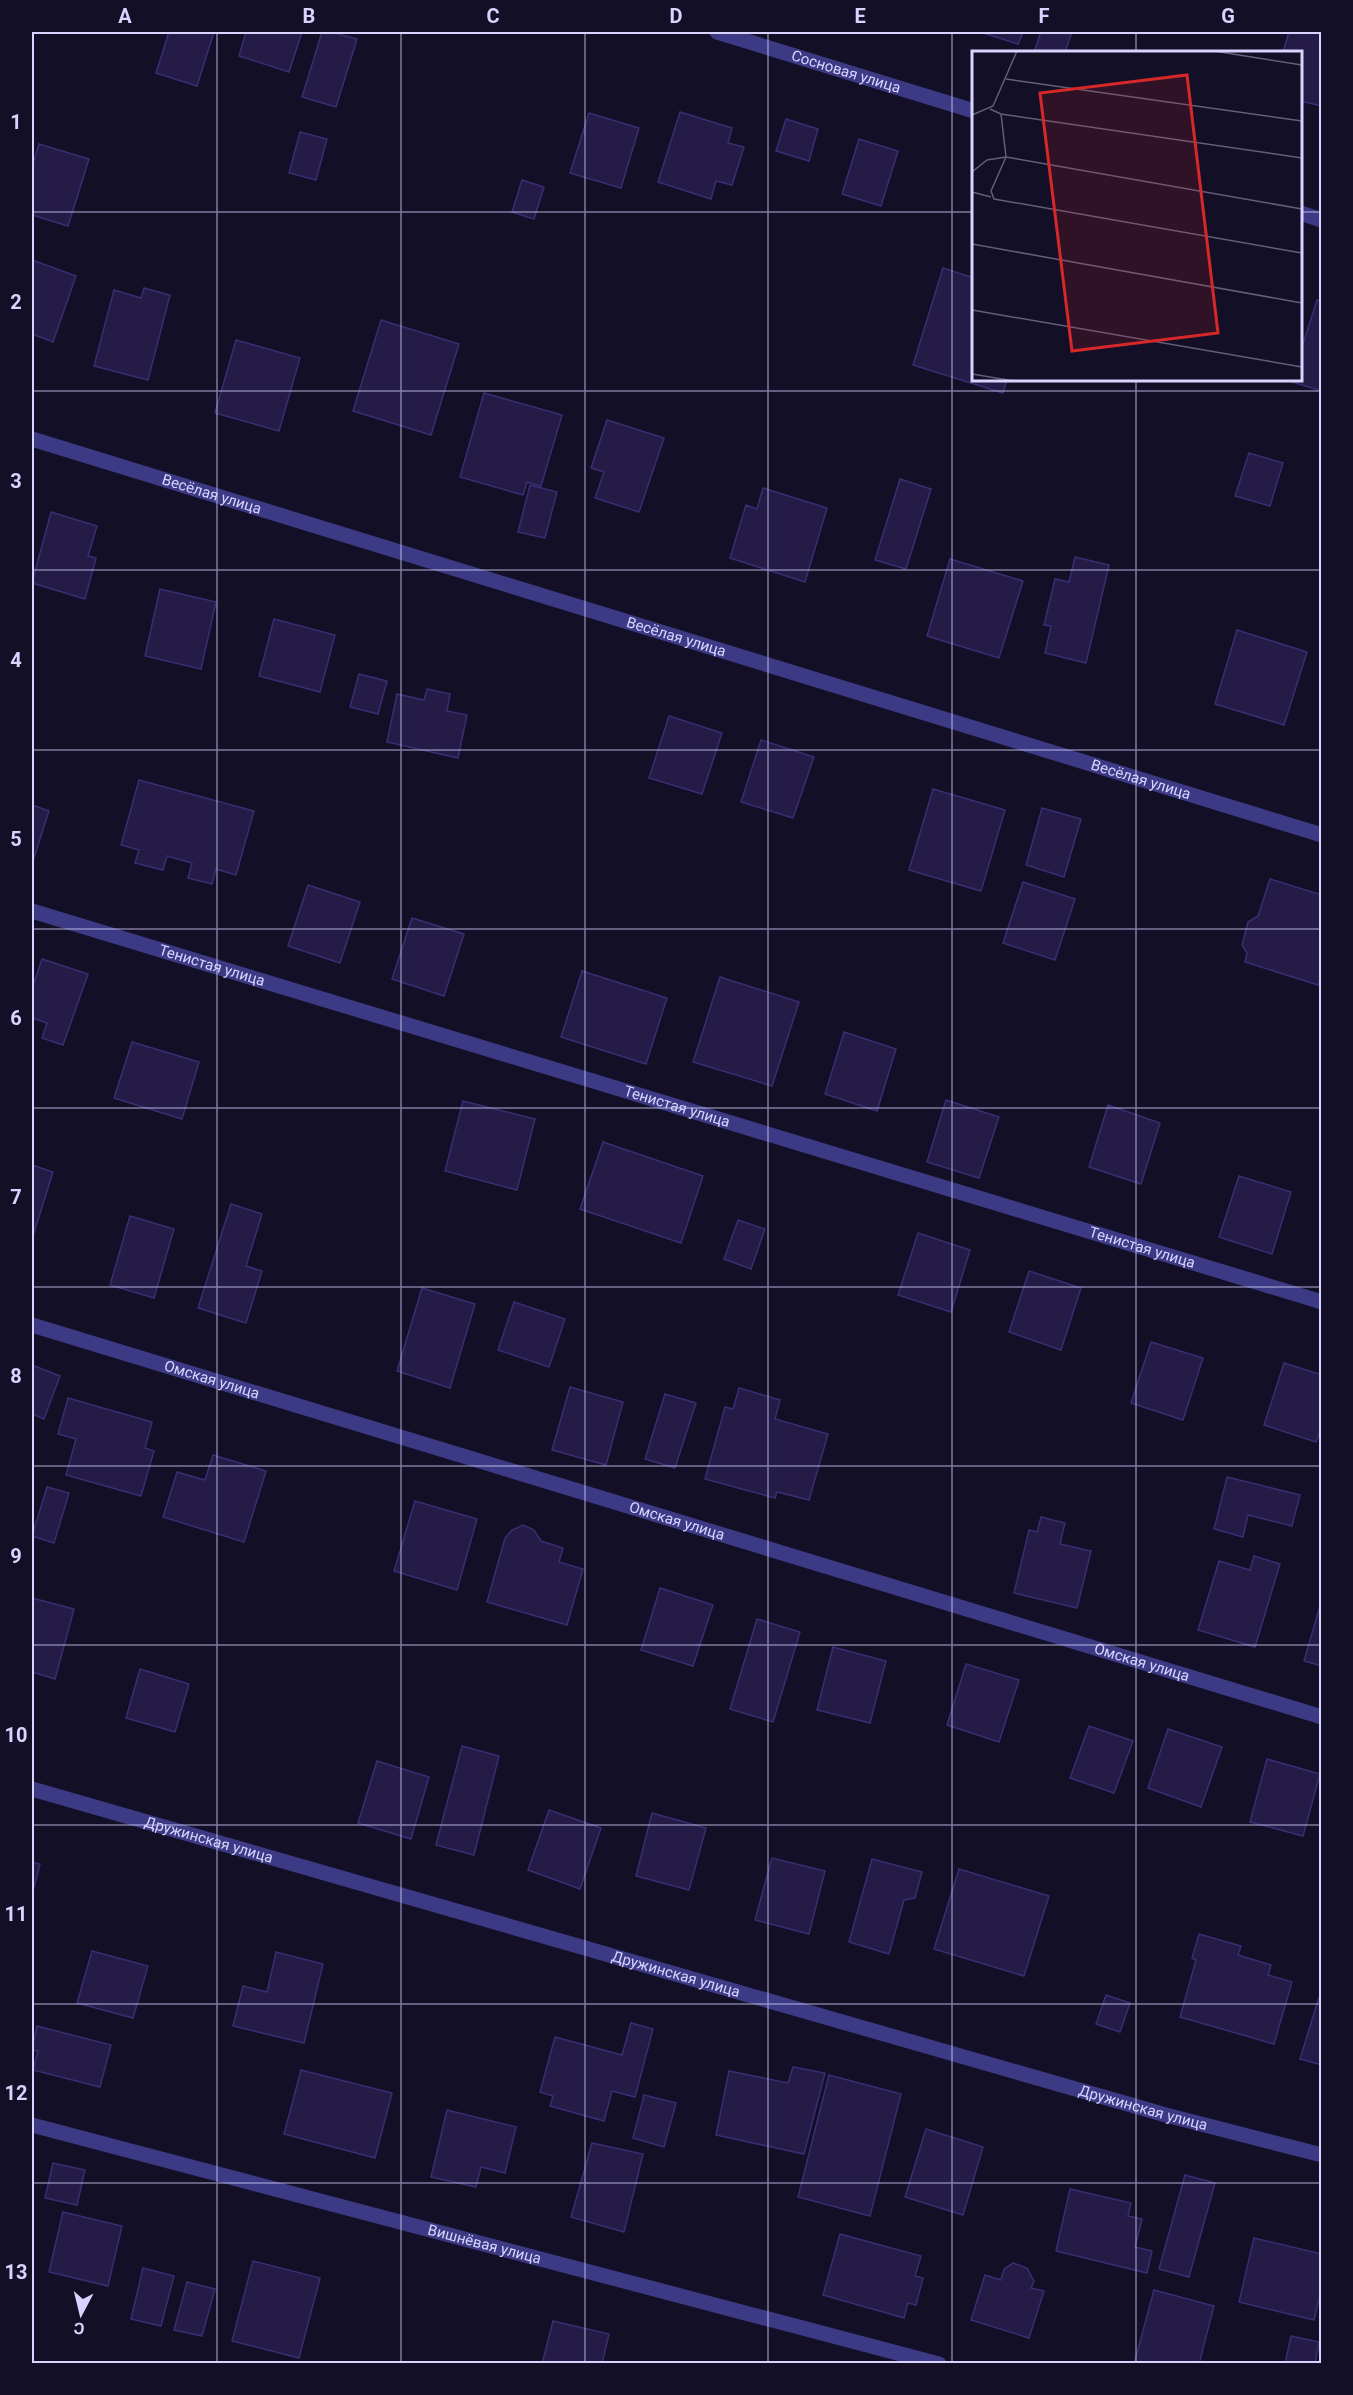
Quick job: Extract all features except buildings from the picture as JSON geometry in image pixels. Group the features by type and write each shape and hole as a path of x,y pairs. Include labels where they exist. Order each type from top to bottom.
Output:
{"street":[{"name":"Сосновая улица","path":"717,32 972,110"},
{"path":"1302,214 1322,220"},
{"name":"Весёлая улица","path":"32,439 1322,835"},
{"name":"Тенистая улица","path":"32,911 1322,1302"},
{"name":"Омская улица","path":"32,1325 1322,1717"},
{"name":"Дружинская улица","path":"32,1790 1143,2108 1322,2155"},
{"name":"Вишнёвая улица","path":"32,2125 939,2364"}]}
